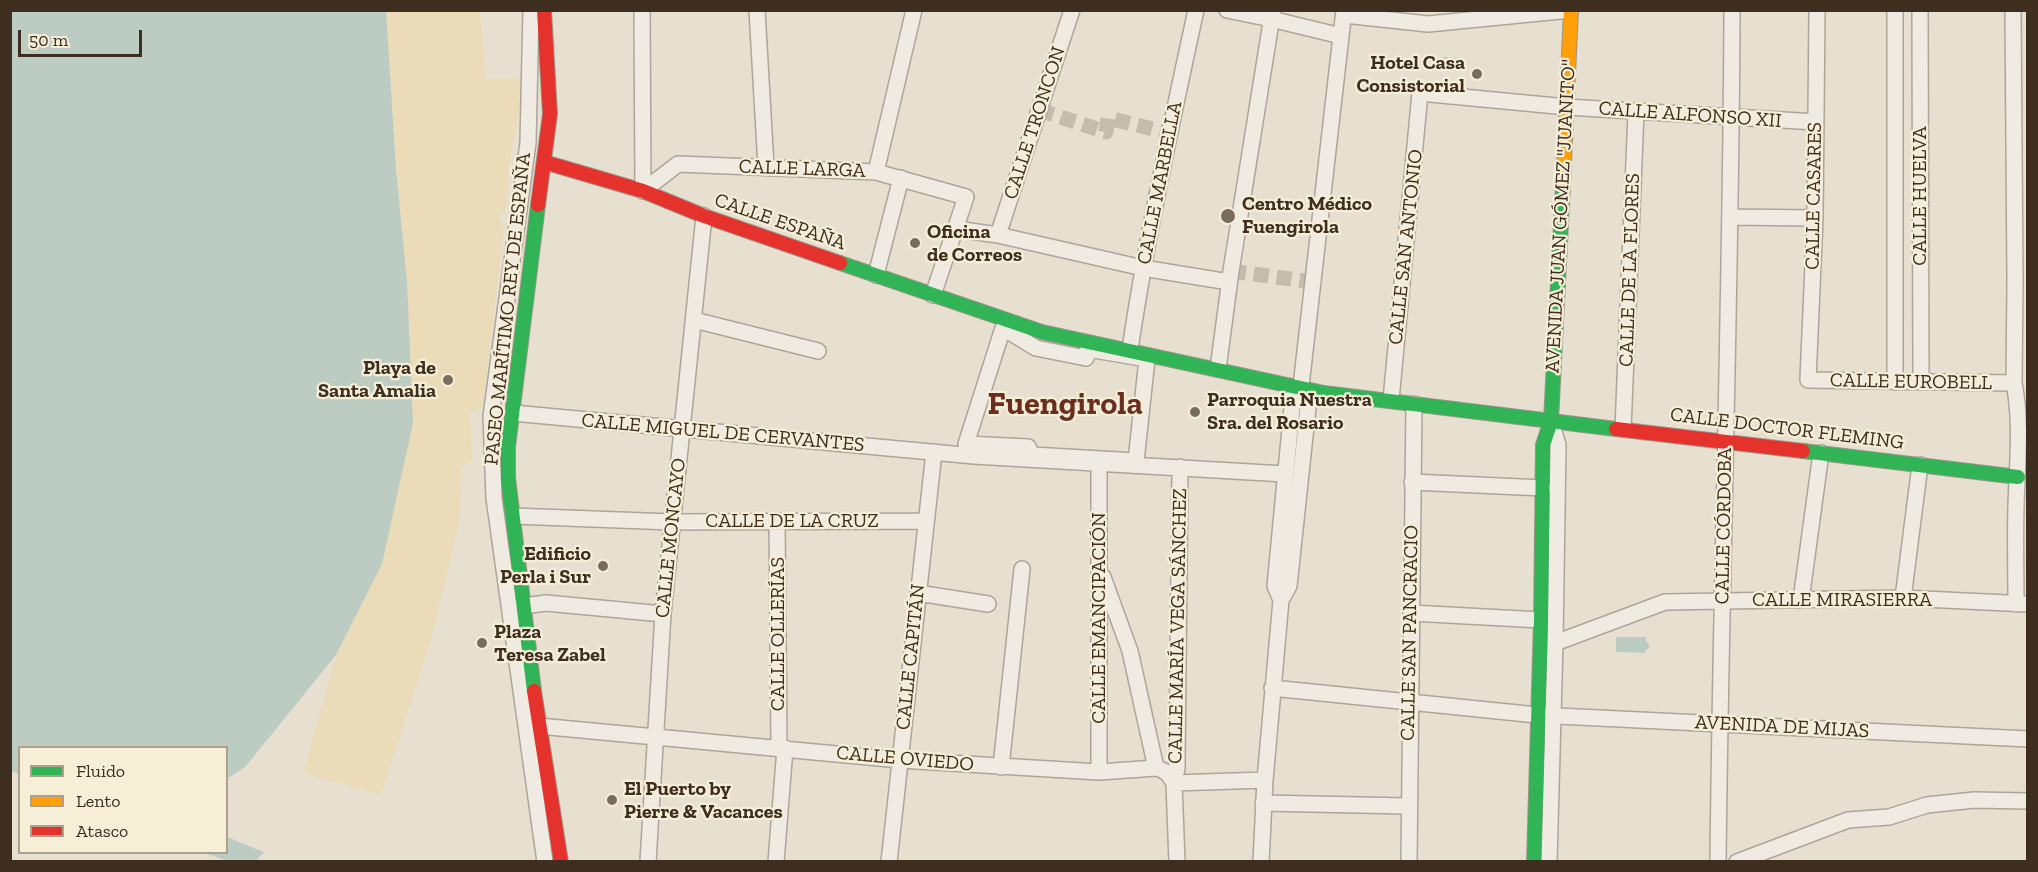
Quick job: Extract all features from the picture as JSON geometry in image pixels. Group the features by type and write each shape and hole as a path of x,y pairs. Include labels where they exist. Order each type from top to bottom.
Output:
{"street":[{"path":"531,10 528,142 491,416 494,498 545,861"},
{"name":"PASEO MARÍTIMO REY DE ESPAÑA","path":"544,10 550,114 508,447 508,478 539,726 561,861"},
{"path":"642,10 643,191"},
{"path":"757,10 766,167"},
{"path":"876,172 914,10"},
{"name":"CALLE TRONCON","path":"998,236 1072,10"},
{"name":"CALLE MARBELLA","path":"1130,353 1143,268 1196,10"},
{"path":"1227,10 1272,15 1341,36"},
{"path":"1281,600 1275,586 1293,397 1301,386 1344,13 1429,17 1571,10"},
{"name":"AVENIDA JUAN GÓMEZ \"JUANITO\"","path":"1534,861 1544,445 1551,422 1571,10"},
{"name":"CALLE CÓRDOBA","path":"1718,861 1732,10"},
{"name":"CALLE CASARES","path":"1808,381 1815,218 1817,10"},
{"name":"CALLE HUELVA","path":"1895,10 1895,382"},
{"name":"CALLE HUELVA","path":"1920,10 1921,382"},
{"path":"2013,10 2021,158 2022,280 2014,383 2022,399 2018,477 2022,508 2022,604"},
{"path":"1218,369 1229,282 1272,15"},
{"name":"CALLE ALFONSO XII","path":"1420,93 1566,107 1816,122"},
{"name":"CALLE SAN ANTONIO","path":"1391,400 1420,93"},
{"name":"CALLE DE LA FLORES","path":"1623,429 1636,112"},
{"name":"CALLE ESPAÑA","path":"544,162 643,191 704,216 1042,332 1130,353 1301,386"},
{"name":"CALLE LARGA","path":"643,191 678,164 876,172 966,197 956,229"},
{"path":"876,275 901,178"},
{"name":"CALLE MONCAYO","path":"648,861 663,614 704,216"},
{"path":"1730,217 1815,218"},
{"path":"933,295 956,229 1143,268 1229,282"},
{"path":"694,320 818,351"},
{"path":"1003,328 1036,348 1086,358 1088,349 1130,353 1147,359 1136,461 1032,455 1028,447 966,444 1003,328"},
{"name":"CALLE EUROBELL","path":"1808,381 2014,383"},
{"path":"1261,861 1263,802 1281,600 1289,586 1309,398 1301,386"},
{"name":"CALLE DOCTOR FLEMING","path":"1301,386 1324,393 1551,422 2018,477"},
{"name":"CALLE SAN PANCRACIO","path":"1409,861 1414,404"},
{"name":"CALLE MIGUEL DE CERVANTES","path":"513,413 934,452 1285,474"},
{"name":"AVENIDA JUAN GÓMEZ \"JUANITO\"","path":"1549,861 1554,716 1558,445 1551,422"},
{"name":"CALLE CAPITÁN","path":"889,861 934,452"},
{"path":"1802,600 1821,453"},
{"name":"CALLE EMANCIPACIÓN","path":"1099,463 1099,772"},
{"path":"1903,598 1920,465"},
{"name":"CALLE MARÍA VEGA SÁNCHEZ","path":"1177,861 1174,783 1177,768 1180,467"},
{"path":"1412,482 1543,488"},
{"name":"CALLE DE LA CRUZ","path":"513,516 672,522 926,521"},
{"name":"CALLE OLLERÍAS","path":"776,861 782,748 777,521"},
{"path":"1098,566 1130,651 1156,768 1163,770 1174,783 1265,780"},
{"path":"1001,767 1022,568"},
{"path":"918,593 988,604"},
{"name":"CALLE MIRASIERRA","path":"1555,643 1665,602 1903,598 2022,604"},
{"path":"524,606 546,603 663,614"},
{"path":"1411,613 1541,620"},
{"name":"AVENIDA DE MIJAS","path":"1272,688 1537,715 2028,739"},
{"name":"CALLE OVIEDO","path":"539,726 900,760 1001,767 1099,772 1156,768"},
{"path":"1737,861 1848,819 1889,817 1927,805 1974,800 2028,801"},
{"path":"1263,802 1408,806"}],"sand":[{"name":"Playa de Santa Amalia","path":"385,11 480,11 486,79 522,78 522,98 510,159 506,210 499,217 504,227 483,407 469,414 472,462 461,466 460,517 450,563 431,639 381,795 303,773 336,655 382,564 407,282 396,169"}],"shaded area":[{"path":"10,11 386,11 396,169 407,282 413,423 382,564 336,655 246,766 228,778 228,746 18,746 18,774 11,771"},
{"path":"1442,57 1461,58 1461,68 1441,67"},
{"path":"1616,637 1646,637 1649,648 1645,653 1616,652"},
{"path":"228,837 264,852 255,862 227,861 208,854 228,854"}],"tunnel":[{"path":"1039,110 1106,132 1108,118 1169,133"},
{"path":"1231,271 1313,282"}],"traffic: fast":[{"path":"1534,862 1543,445 1551,421 1563,184"},
{"path":"534,691 508,478 508,447 538,205"},
{"path":"840,263 1042,332 1324,393 1616,429"},
{"path":"1803,451 2018,477"}],"traffic: slow":[{"path":"1563,184 1571,10"}],"traffic: jam":[{"path":"538,205 550,114 544,10"},
{"path":"544,162 643,191 704,216 840,263"},
{"path":"1616,429 1803,451"},
{"path":"534,691 561,862"}],"place":[{"name":"Hotel Casa Consistorial","path":"1477,74"},
{"name":"Centro Médico Fuengirola","path":"1228,216"},
{"name":"Oficina de Correos","path":"915,243"},
{"name":"Playa de Santa Amalia","path":"448,380"},
{"name":"Parroquia Nuestra Sra. del Rosario","path":"1195,412"},
{"name":"Edificio Perla i Sur","path":"603,566"},
{"name":"Plaza Teresa Zabel","path":"482,643"},
{"name":"El Puerto by Pierre & Vacances","path":"612,800"}],"district":[{"name":"Fuengirola","path":"1065,405"}]}
